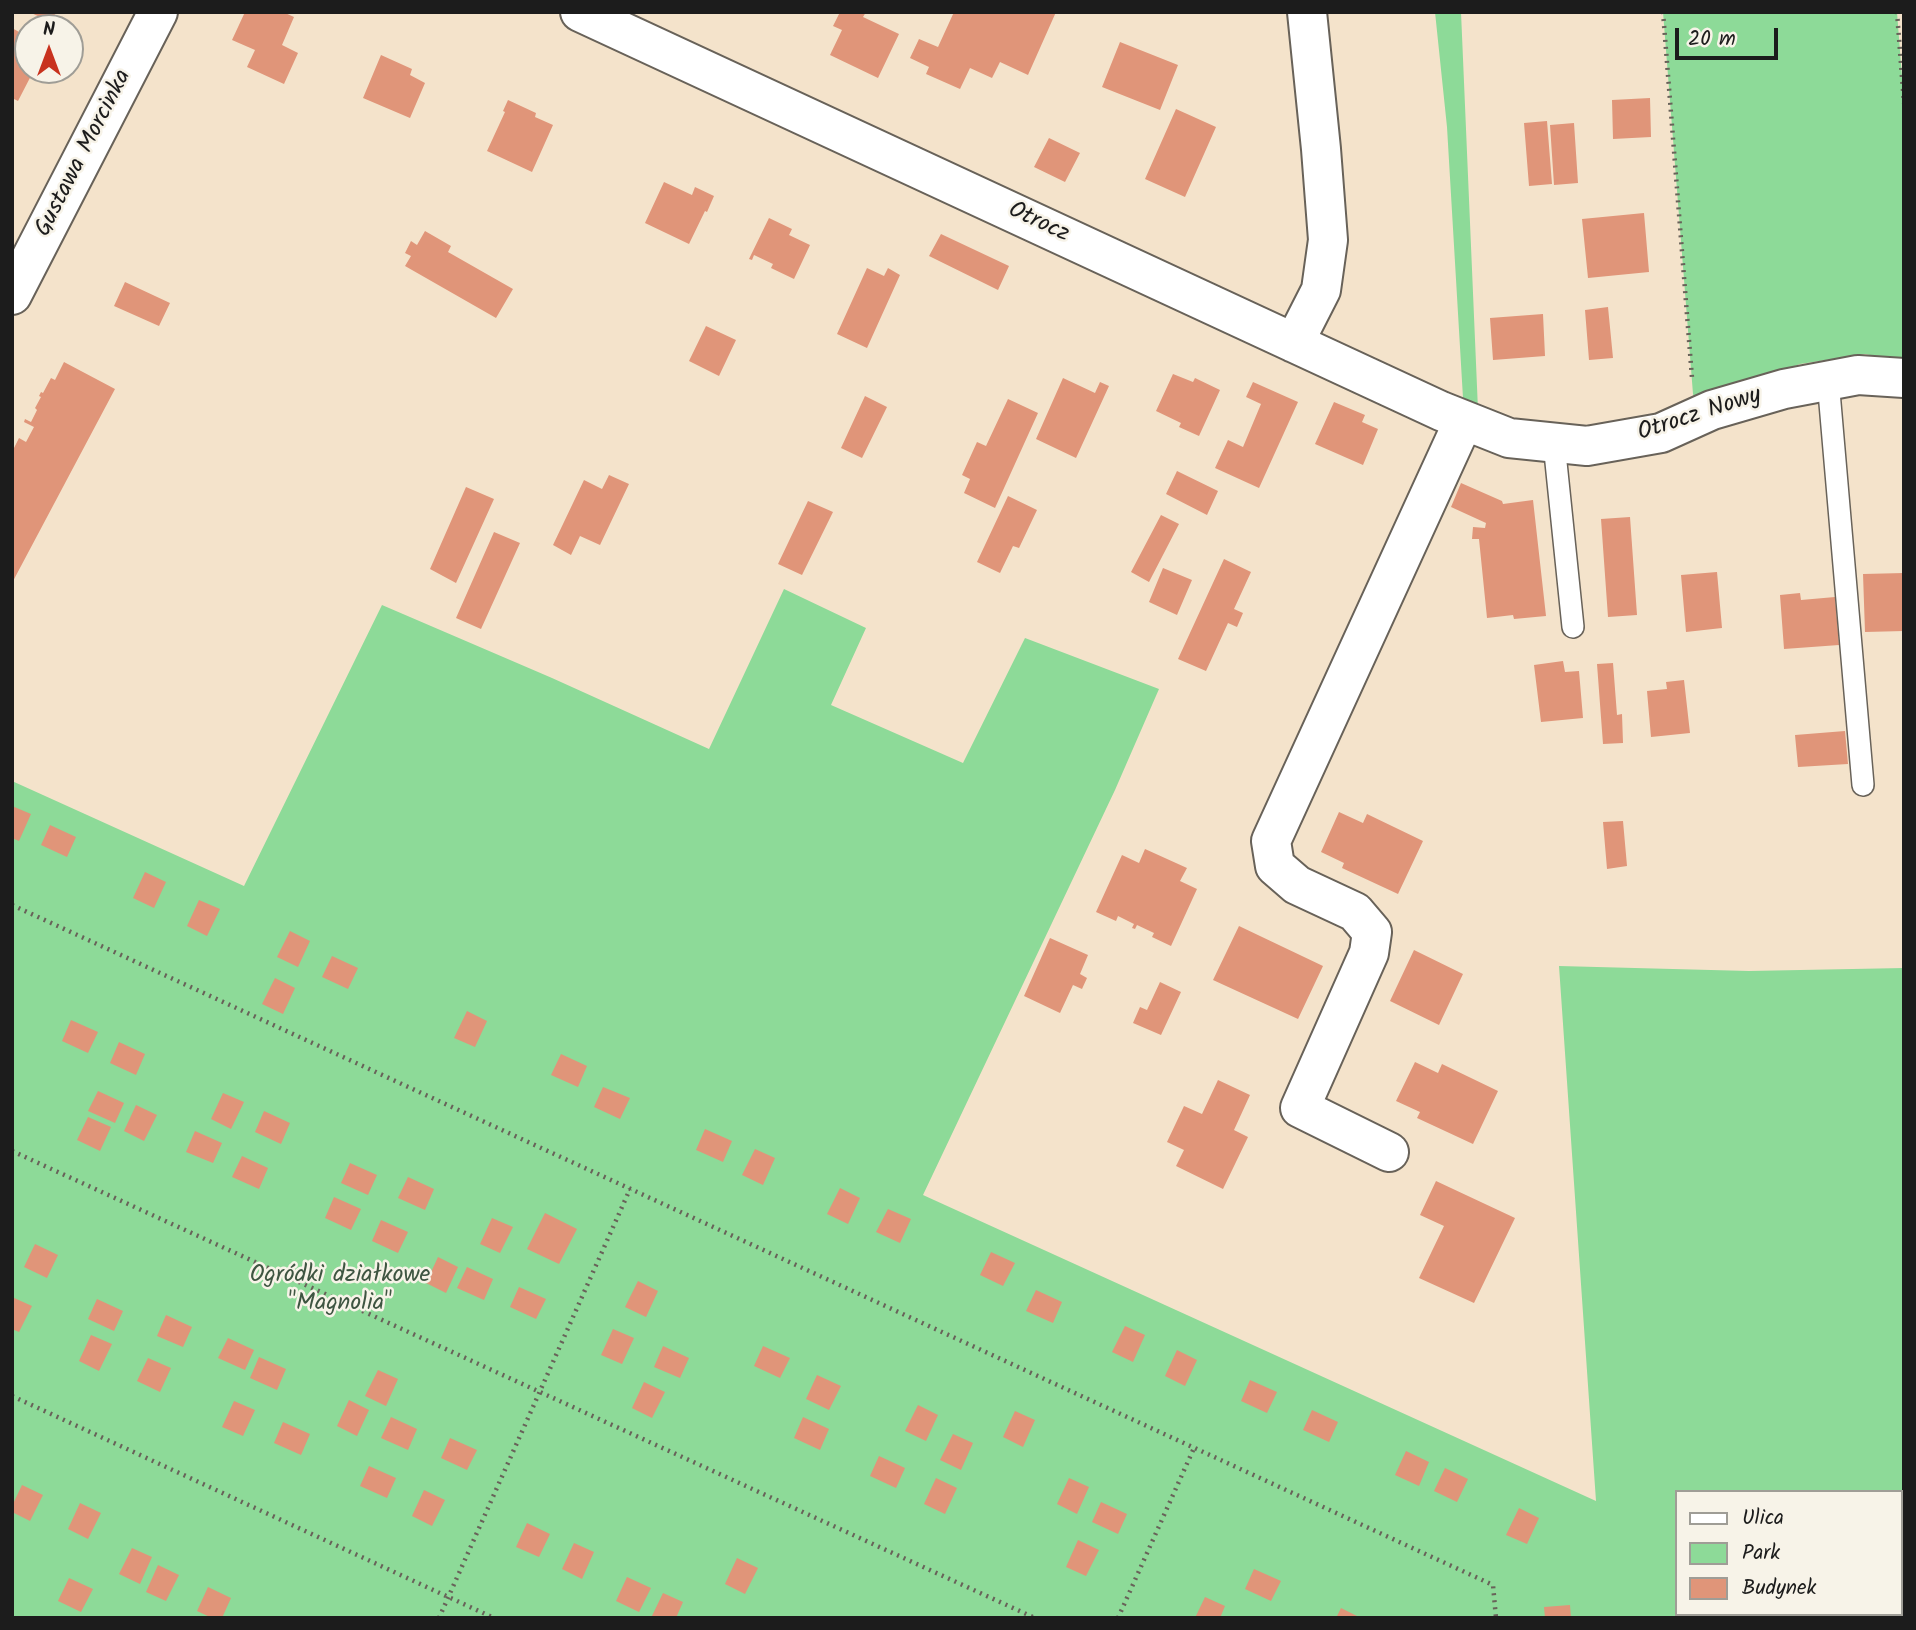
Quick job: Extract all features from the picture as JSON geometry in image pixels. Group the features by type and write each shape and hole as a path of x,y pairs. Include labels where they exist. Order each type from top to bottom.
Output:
{"street":[{"name":"Gustawa Morcinka","path":"12,295 159,12"},
{"name":"Otrocz","path":"580,12 1480,427"},
{"path":"1294,343 1321,290 1328,240 1307,12"},
{"name":"Otrocz Nowy","path":"1480,427 1508,438 1587,446 1661,433 1712,410 1784,389 1858,375 1904,378"},
{"path":"1389,1152 1300,1108 1369,953 1372,932 1355,912 1297,885 1275,866 1271,841 1480,427"}],"lane":[{"path":"1828,380 1863,785"},
{"path":"1554,443 1573,626"}],"path":[{"path":"1663,12 1697,417"},
{"path":"1897,12 1904,103"},
{"path":"12,905 1493,1585 1496,1618"},
{"path":"12,1151 1035,1618"},
{"path":"439,1618 630,1189"},
{"path":"12,1396 494,1618"},
{"path":"1118,1618 1194,1448"}],"green space":[{"path":"1435,12 1461,12 1478,410 1463,398 1447,127"},
{"path":"1663,12 1897,12 1904,103 1904,362 1865,354 1800,364 1696,404 1693,394"},
{"name":"Ogródki działkowe \"Magnolia\"","path":"784,589 866,628 831,705 963,763 1025,638 1159,689 1115,790 923,1195 1596,1501 1559,966 1749,971 1904,968 1904,1618 12,1618 12,781 244,886 382,605 709,749"}],"building":[{"path":"29,12 56,12 55,14"},
{"path":"245,12 283,12 294,17 282,45 298,53 284,84 247,67 255,50 232,40"},
{"path":"840,12 866,12 863,17 899,34 878,78 830,55 842,30 833,26"},
{"path":"954,12 1056,12 1028,75 1000,62 992,78 970,68 960,89 926,74 929,67 910,58 919,39 938,47"},
{"path":"12,28 14,84 27,84 18,101 12,98"},
{"path":"1120,42 1178,65 1160,110 1102,87"},
{"path":"381,55 412,69 410,75 425,83 410,118 363,98"},
{"path":"1650,98 1651,137 1613,139 1612,100"},
{"path":"508,100 536,113 535,117 553,125 532,172 487,151"},
{"path":"1176,109 1216,127 1185,197 1145,179"},
{"path":"1547,121 1552,184 1529,186 1524,123"},
{"path":"1574,123 1578,183 1554,185 1550,125"},
{"path":"1049,138 1080,153 1065,182 1034,167"},
{"path":"664,182 692,195 695,187 714,196 689,244 645,223"},
{"path":"1644,213 1649,272 1588,278 1582,219"},
{"path":"769,218 792,229 789,235 810,245 794,279 771,268 773,264 754,255 752,260 749,259"},
{"path":"425,231 451,246 448,252 513,289 496,318 405,266 411,256 405,253 411,241 417,245"},
{"path":"941,234 1009,266 998,290 929,256"},
{"path":"867,268 884,276 888,268 900,275 867,348 837,334"},
{"path":"125,282 170,303 159,326 114,306"},
{"path":"1608,307 1613,358 1589,360 1585,310"},
{"path":"1543,314 1545,356 1493,360 1490,318"},
{"path":"706,326 736,340 719,376 689,361"},
{"path":"64,362 115,389 12,583 12,452 19,438 26,442 34,427 24,422 25,419 31,422 41,392 43,393 51,378 55,380"},
{"path":"1173,374 1193,382 1195,378 1220,390 1199,436 1179,427 1181,423 1156,411"},
{"path":"1063,378 1095,393 1100,382 1109,386 1076,458 1036,439"},
{"path":"1253,382 1298,402 1259,488 1215,468 1228,440 1243,447 1261,404 1246,397"},
{"path":"865,396 887,407 862,458 841,448"},
{"path":"1008,399 1038,413 995,508 964,493 970,479 962,475 977,442 986,446"},
{"path":"1334,402 1365,415 1362,422 1378,429 1363,465 1315,444"},
{"path":"1177,471 1218,491 1207,515 1166,494"},
{"path":"609,475 629,484 600,545 580,536 571,555 553,545 584,480 602,489"},
{"path":"1461,483 1502,501 1503,504 1533,500 1546,616 1514,619 1513,615 1487,618 1479,539 1472,539 1473,527 1485,528 1486,523 1451,507"},
{"path":"466,487 494,499 456,583 430,569"},
{"path":"1008,496 1037,510 1019,548 1013,546 1000,573 977,562"},
{"path":"808,501 833,512 802,575 778,564"},
{"path":"1161,515 1179,524 1149,582 1131,572"},
{"path":"1630,517 1637,615 1608,617 1601,519"},
{"path":"494,532 520,543 481,629 456,618"},
{"path":"1224,559 1251,572 1234,609 1243,613 1237,627 1228,623 1206,671 1178,659"},
{"path":"1163,568 1192,580 1177,615 1149,602"},
{"path":"1717,572 1722,628 1686,632 1681,575"},
{"path":"1904,573 1904,631 1865,632 1863,574"},
{"path":"1800,593 1801,600 1835,597 1839,645 1784,649 1780,595"},
{"path":"1563,661 1565,672 1579,671 1583,718 1541,722 1534,665"},
{"path":"1613,663 1617,715 1622,714 1623,743 1603,744 1597,664"},
{"path":"1684,680 1690,733 1651,737 1647,691 1667,689 1666,682"},
{"path":"1845,731 1848,764 1798,767 1795,735"},
{"path":"12,806 31,814 19,841 12,838"},
{"path":"1339,812 1363,823 1367,814 1423,841 1398,894 1342,868 1344,863 1321,852"},
{"path":"1623,821 1627,866 1607,869 1603,822"},
{"path":"50,825 76,837 67,857 41,845"},
{"path":"1145,849 1187,868 1180,881 1197,889 1171,946 1152,937 1154,933 1137,925 1135,929 1132,928 1134,924 1118,916 1116,921 1096,912 1122,855 1139,863"},
{"path":"145,872 166,882 154,908 133,898"},
{"path":"199,900 220,909 207,936 187,926"},
{"path":"1239,926 1323,966 1298,1019 1213,980"},
{"path":"290,931 310,941 298,967 277,957"},
{"path":"1050,938 1088,955 1080,974 1087,978 1082,989 1073,985 1060,1013 1024,996"},
{"path":"1414,950 1463,974 1439,1025 1390,1001"},
{"path":"332,956 358,968 348,989 322,977"},
{"path":"275,978 295,988 283,1014 262,1004"},
{"path":"1160,982 1181,992 1161,1035 1133,1023 1140,1007 1147,1010"},
{"path":"467,1011 487,1021 475,1047 454,1038"},
{"path":"71,1020 98,1032 88,1053 62,1041"},
{"path":"119,1042 145,1054 136,1075 110,1063"},
{"path":"561,1054 587,1066 578,1087 551,1075"},
{"path":"1415,1062 1438,1073 1442,1064 1498,1091 1473,1144 1417,1118 1420,1112 1396,1101"},
{"path":"1218,1080 1250,1095 1234,1130 1248,1137 1223,1189 1176,1166 1184,1150 1167,1142 1184,1106 1202,1114"},
{"path":"603,1087 630,1098 620,1119 594,1107"},
{"path":"98,1091 124,1103 115,1123 88,1111"},
{"path":"223,1093 244,1102 231,1129 211,1119"},
{"path":"136,1105 157,1115 144,1141 124,1131"},
{"path":"264,1111 290,1123 281,1144 255,1132"},
{"path":"88,1117 111,1127 100,1151 77,1140"},
{"path":"705,1129 732,1141 723,1162 696,1150"},
{"path":"195,1131 222,1143 213,1163 186,1152"},
{"path":"755,1149 775,1158 763,1185 742,1175"},
{"path":"242,1156 268,1168 259,1189 232,1177"},
{"path":"350,1163 377,1175 368,1195 341,1183"},
{"path":"408,1177 434,1189 425,1210 398,1198"},
{"path":"1436,1181 1515,1218 1474,1303 1419,1278 1444,1226 1420,1215"},
{"path":"840,1188 860,1198 848,1224 827,1214"},
{"path":"334,1197 361,1209 351,1230 325,1218"},
{"path":"888,1209 911,1219 900,1243 876,1232"},
{"path":"545,1213 577,1229 559,1264 527,1249"},
{"path":"492,1218 513,1227 500,1253 480,1244"},
{"path":"381,1220 408,1232 398,1253 372,1241"},
{"path":"35,1244 58,1255 47,1278 24,1267"},
{"path":"991,1252 1015,1263 1003,1286 980,1275"},
{"path":"438,1257 458,1267 446,1293 426,1283"},
{"path":"467,1267 493,1279 484,1300 457,1288"},
{"path":"638,1281 658,1291 646,1317 625,1307"},
{"path":"519,1287 546,1299 536,1319 510,1307"},
{"path":"1036,1290 1062,1302 1053,1323 1026,1311"},
{"path":"12,1297 32,1306 19,1332 12,1329"},
{"path":"97,1299 123,1311 114,1331 88,1319"},
{"path":"166,1315 192,1327 183,1347 157,1336"},
{"path":"1125,1326 1145,1335 1133,1362 1112,1352"},
{"path":"613,1329 634,1338 622,1364 601,1355"},
{"path":"91,1335 112,1344 99,1371 79,1361"},
{"path":"228,1338 254,1350 245,1370 218,1358"},
{"path":"663,1346 689,1358 680,1378 654,1367"},
{"path":"763,1346 790,1358 780,1378 754,1366"},
{"path":"1177,1350 1197,1360 1185,1386 1165,1376"},
{"path":"259,1357 286,1369 277,1390 250,1378"},
{"path":"148,1358 171,1368 160,1392 137,1381"},
{"path":"378,1370 398,1379 386,1406 365,1396"},
{"path":"817,1375 841,1386 829,1410 806,1399"},
{"path":"1250,1380 1277,1392 1267,1413 1241,1401"},
{"path":"644,1382 665,1392 652,1418 632,1408"},
{"path":"349,1400 369,1410 357,1436 337,1426"},
{"path":"234,1401 255,1410 243,1436 222,1427"},
{"path":"918,1405 938,1415 926,1441 905,1431"},
{"path":"1312,1410 1338,1422 1329,1442 1303,1430"},
{"path":"1015,1411 1035,1420 1023,1447 1003,1437"},
{"path":"391,1417 417,1429 408,1450 381,1438"},
{"path":"803,1417 829,1429 820,1450 794,1438"},
{"path":"283,1422 310,1434 301,1455 274,1443"},
{"path":"953,1434 973,1443 961,1470 940,1460"},
{"path":"450,1438 477,1450 467,1470 441,1458"},
{"path":"1406,1451 1429,1462 1419,1486 1395,1475"},
{"path":"879,1456 905,1468 896,1488 870,1476"},
{"path":"369,1466 396,1478 387,1498 360,1486"},
{"path":"1445,1468 1468,1479 1457,1502 1434,1491"},
{"path":"936,1478 957,1488 945,1514 924,1504"},
{"path":"1069,1478 1089,1487 1077,1514 1057,1504"},
{"path":"22,1485 43,1495 30,1521 12,1512"},
{"path":"424,1490 445,1500 432,1526 412,1516"},
{"path":"1101,1502 1127,1514 1118,1534 1092,1522"},
{"path":"80,1503 101,1513 88,1539 68,1529"},
{"path":"1519,1508 1539,1518 1527,1544 1506,1535"},
{"path":"527,1523 550,1534 539,1557 516,1547"},
{"path":"1078,1540 1099,1550 1086,1576 1066,1567"},
{"path":"574,1543 594,1552 582,1579 562,1569"},
{"path":"132,1548 152,1557 140,1584 119,1574"},
{"path":"737,1558 758,1568 745,1594 725,1584"},
{"path":"158,1565 179,1575 166,1601 146,1592"},
{"path":"1254,1569 1281,1581 1271,1601 1245,1589"},
{"path":"627,1577 651,1588 639,1612 616,1601"},
{"path":"69,1578 93,1589 81,1612 58,1601"},
{"path":"208,1587 231,1598 222,1618 212,1618 197,1611"},
{"path":"663,1593 683,1602 676,1618 651,1618"},
{"path":"1205,1597 1225,1606 1220,1618 1195,1618"},
{"path":"1570,1605 1571,1618 1545,1618 1544,1607"},
{"path":"1341,1608 1361,1618 1336,1618"}]}
